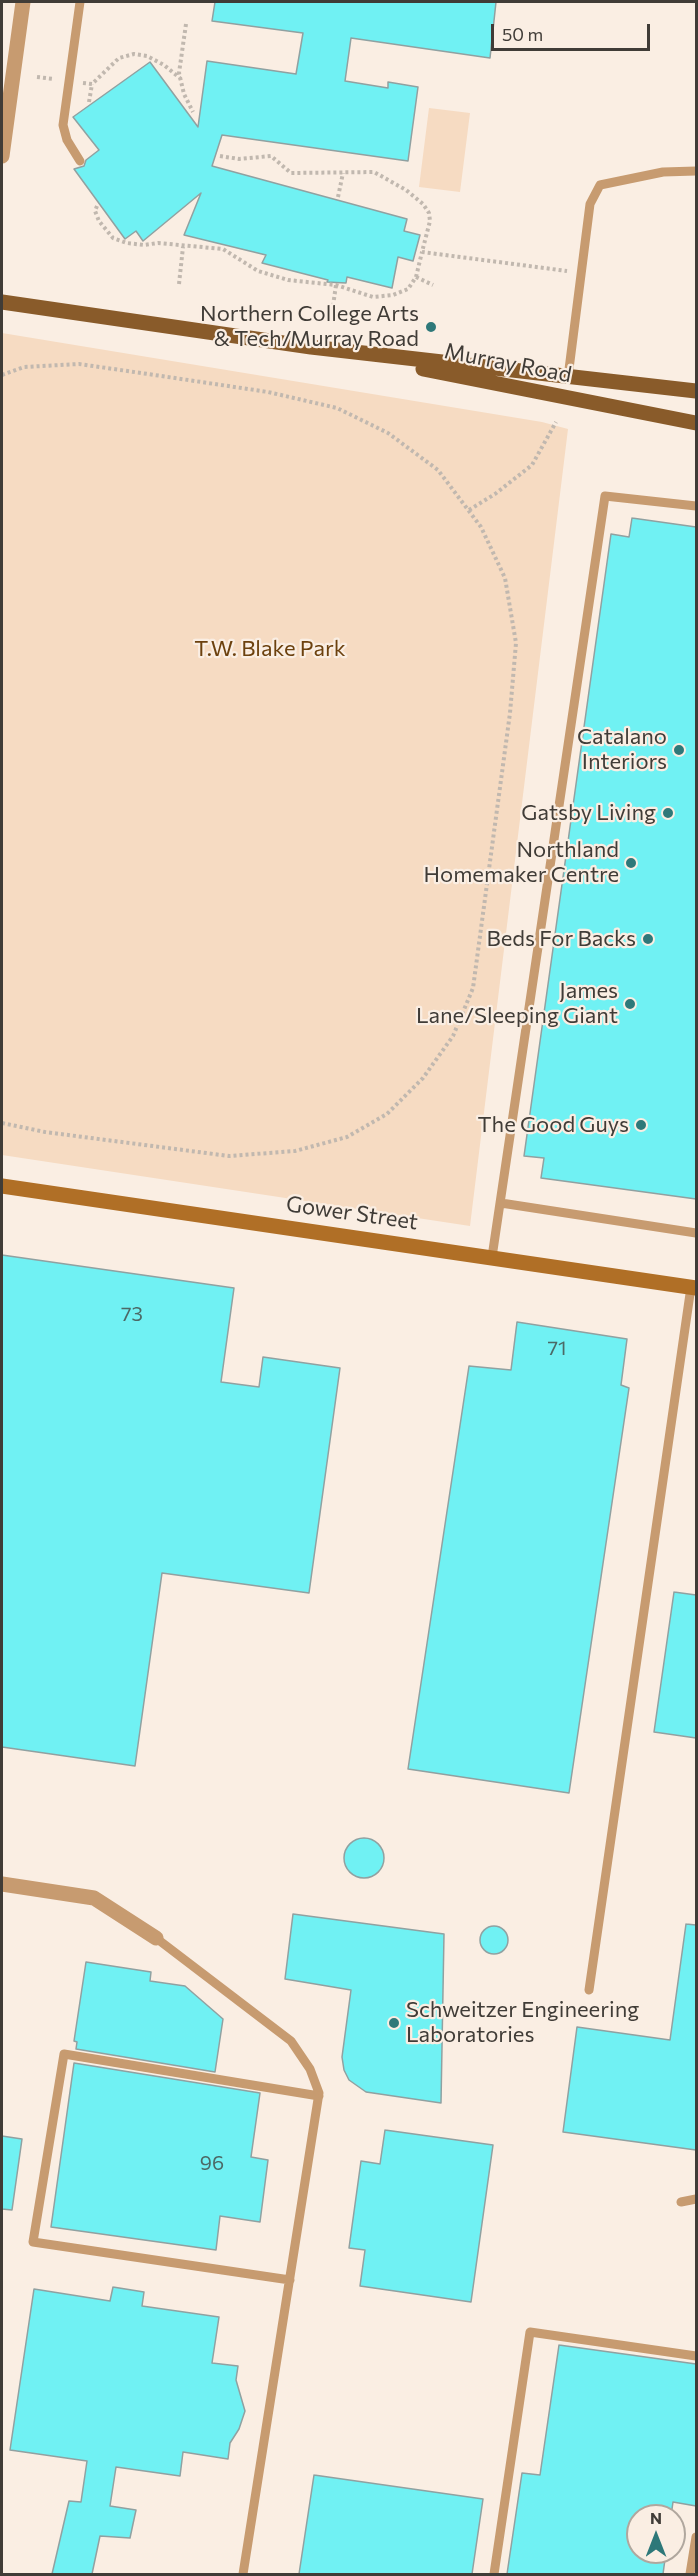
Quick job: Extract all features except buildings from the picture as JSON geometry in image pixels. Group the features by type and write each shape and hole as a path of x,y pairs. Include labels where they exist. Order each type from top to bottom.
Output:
{"main road":[{"name":"Murray Road","path":"2,302 311,347 696,391"},
{"name":"Murray Road","path":"311,347 696,423"}],"street":[{"path":"2,156 23,2"},
{"name":"Gower Street","path":"2,1186 694,1287"},
{"path":"2,1884 94,1898 156,1938"}],"lane":[{"path":"80,2 63,125 67,140 80,161"},
{"path":"568,377 590,204 600,185 663,172 696,171"},
{"path":"492,1257 605,496 696,506"},
{"path":"501,1203 696,1233"},
{"path":"589,1990 694,1287"},
{"path":"156,1938 291,2041 310,2069 319,2096 243,2574"},
{"path":"290,2280 33,2242 64,2054 319,2096"},
{"path":"681,2202 696,2199"},
{"path":"494,2574 530,2332 696,2356"},
{"path":"690,2574 696,2537"}],"path":[{"path":"186,24 181,79 184,94 193,112"},
{"path":"89,102 92,84 119,58 134,54 147,56 164,65 181,79"},
{"path":"37,77 61,80"},
{"path":"76,82 92,84"},
{"path":"97,206 95,211 99,221 113,238 144,245 158,243 223,249 258,271 288,280 336,285 373,297 393,295 408,289 416,277 430,221 423,204 406,190 374,172 291,173 271,156 239,159 220,156"},
{"path":"339,197 343,173"},
{"path":"180,284 183,247"},
{"path":"422,252 574,272"},
{"path":"416,277 434,285"},
{"path":"333,306 336,285"},
{"path":"2,375 24,367 79,364 268,392 336,408 388,433 438,470 481,527 505,578 516,643 510,713 473,988 453,1036 423,1078 387,1114 347,1137 295,1151 230,1156 45,1132 2,1123"},
{"path":"469,510 495,495 532,465 556,422"}],"green space":[{"path":"429,108 470,113 460,192 419,187"},
{"name":"T.W. Blake Park","path":"2,333 542,422 568,429 470,1226 2,1155"}],"place":[{"name":"Northern College Arts & Tech/Murray Road","path":"431,327"},
{"name":"Catalano Interiors","path":"679,750"},
{"name":"Gatsby Living","path":"668,813"},
{"name":"Northland Homemaker Centre","path":"631,863"},
{"name":"Beds For Backs","path":"648,939"},
{"name":"James Lane/Sleeping Giant","path":"630,1004"},
{"name":"The Good Guys","path":"641,1125"},
{"name":"Schweitzer Engineering Laboratories","path":"394,2023"}]}
